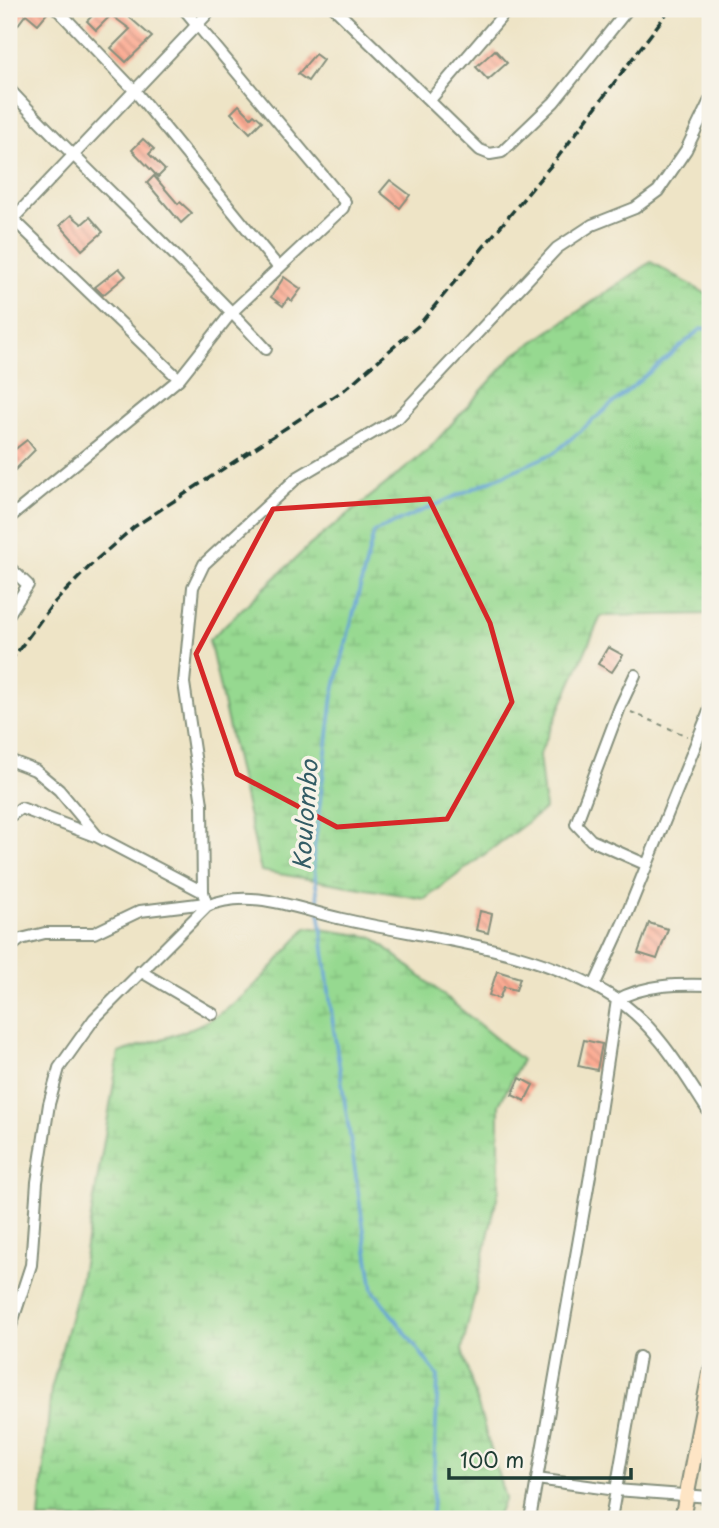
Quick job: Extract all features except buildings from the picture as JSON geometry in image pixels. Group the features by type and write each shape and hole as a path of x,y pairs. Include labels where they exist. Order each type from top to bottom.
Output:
{"street":[{"path":"57,9 135,90 279,268"},
{"path":"9,518 179,379 232,312 343,208 345,202 184,9"},
{"path":"179,379 10,219 212,9"},
{"path":"335,9 484,153 502,152 554,102 628,9"},
{"path":"430,100 508,9"},
{"path":"9,89 71,156 232,312 266,349"},
{"path":"9,1332 31,1265 33,1205 53,1084 78,1039 205,900 202,804 184,683 193,587 204,564 298,477 398,418 557,248 592,225 635,208 658,191 686,150 710,100"},
{"path":"9,567 28,584 9,614"},
{"path":"635,675 576,824 591,840 645,864"},
{"path":"594,986 627,914 710,709"},
{"path":"9,760 36,771 59,790 98,837"},
{"path":"9,817 16,810 28,810 98,837 205,900"},
{"path":"9,948 21,939 45,933 94,933 140,911 205,900 237,899 287,905 520,957 571,974 617,1000 663,1045 710,1114"},
{"path":"141,971 213,1014"},
{"path":"617,1000 633,991 651,987 710,985"},
{"path":"530,1519 617,1000"},
{"path":"611,1519 639,1357"},
{"path":"682,1519 710,1373"},
{"path":"537,1479 616,1490 710,1497"}],"path":[{"path":"620,708 698,741"}],"highlighted area":[{"path":"429,499 490,623 512,702 447,819 337,827 237,774 196,654 273,509"}],"green space":[{"path":"651,262 710,296 710,614 601,616 539,755 545,809 425,899 261,871 209,640 310,545 427,451 513,356"},
{"path":"307,927 373,937 522,1060 499,1105 499,1189 462,1350 505,1498 496,1519 39,1519 51,1390 80,1281 119,1053 183,1032 219,1014 255,985"}],"waterway":[{"name":"Koulombo","path":"432,1519 438,1376 373,1290 333,1024 313,859 333,695 374,532 554,453 701,329 710,328"}],"railway":[{"path":"9,663 52,605 95,561 134,527 344,390 418,326 558,157 670,9"}]}
